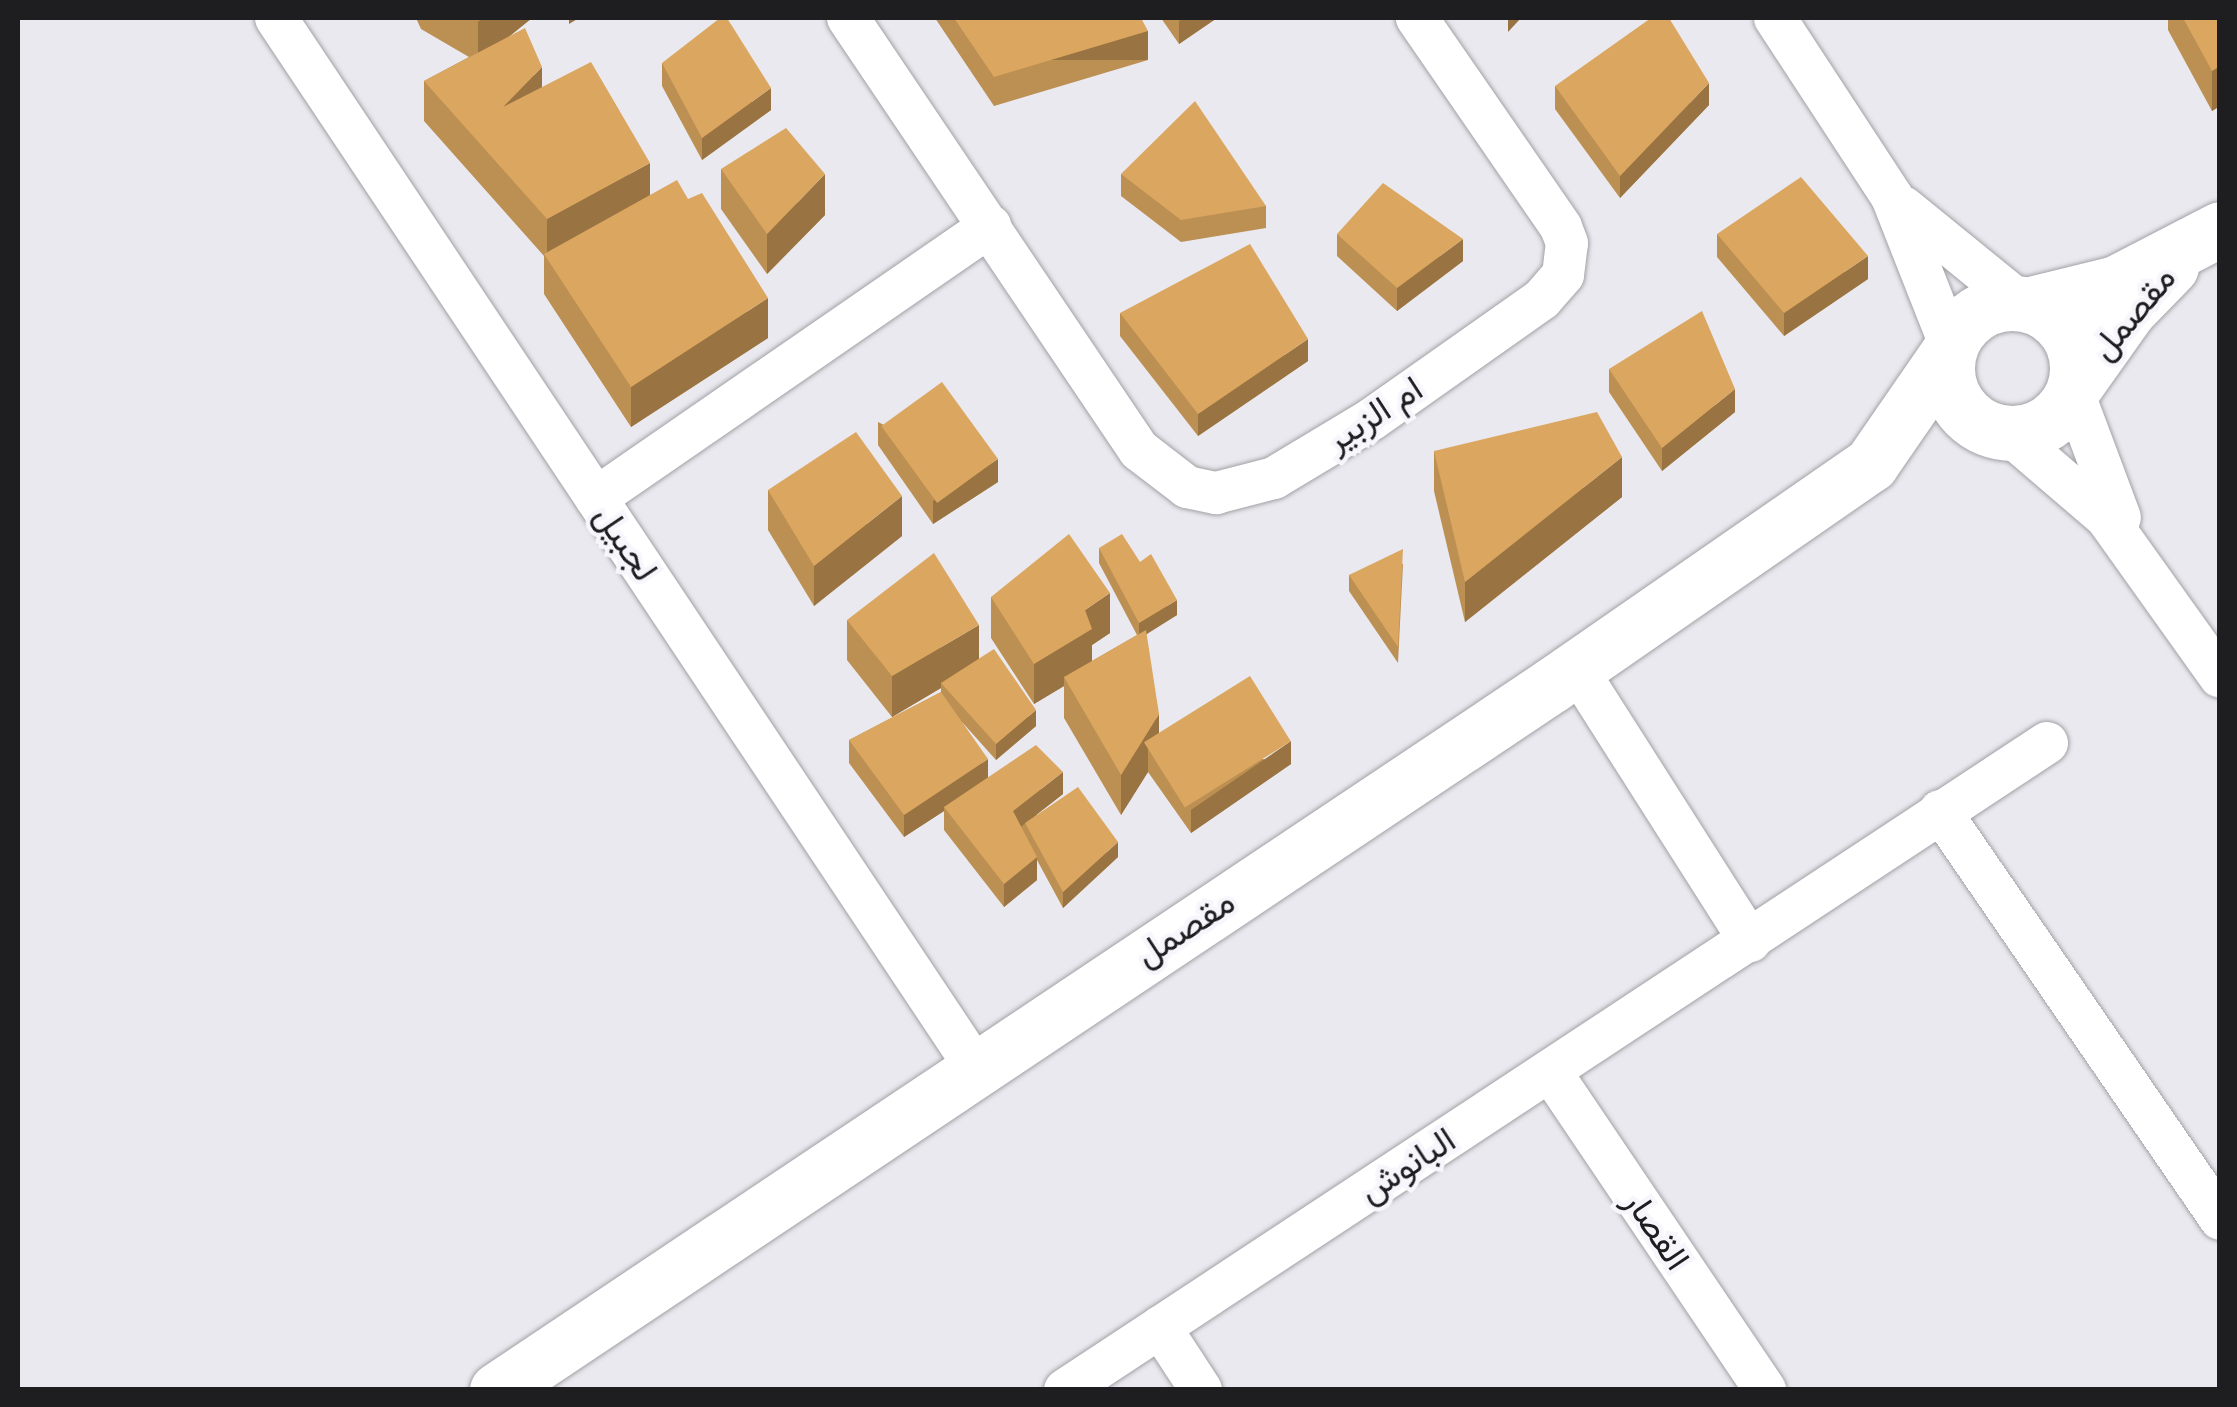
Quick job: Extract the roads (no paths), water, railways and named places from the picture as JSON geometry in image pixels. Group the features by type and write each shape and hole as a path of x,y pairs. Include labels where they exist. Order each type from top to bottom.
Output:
{"street":[{"name":"لجبيل","path":"276,18 976,1068"},
{"name":"ام الزبير","path":"848,18 1160,472 1216,493 1274,478 1372,418 1542,299 1564,275 1567,243 1561,227 1416,18"},
{"path":"1775,18 1892,197 1948,349 1956,402 2076,486 2134,550 2220,677"},
{"path":"1892,197 2026,303 2056,320 2074,345 2074,389 2134,550"},
{"path":"596,498 990,226"},
{"name":"مقصمل","path":"2026,303 2116,282 2207,237"},
{"name":"مقصمل","path":"2074,389 2130,310 2207,237"},
{"path":"1948,349 1978,311 2026,303"},
{"name":"مقصمل","path":"1870,464 1948,349"},
{"path":"2001,432 2047,423 2074,389"},
{"name":"مقصمل","path":"497,1390 1576,668 1870,464 2001,432"},
{"path":"1576,668 1750,941"},
{"name":"البانوش","path":"1065,1390 2047,743"},
{"path":"1940,811 2220,1220"},
{"name":"القصار","path":"1550,1071 1764,1390"},
{"path":"1160,1327 1202,1390"}]}
